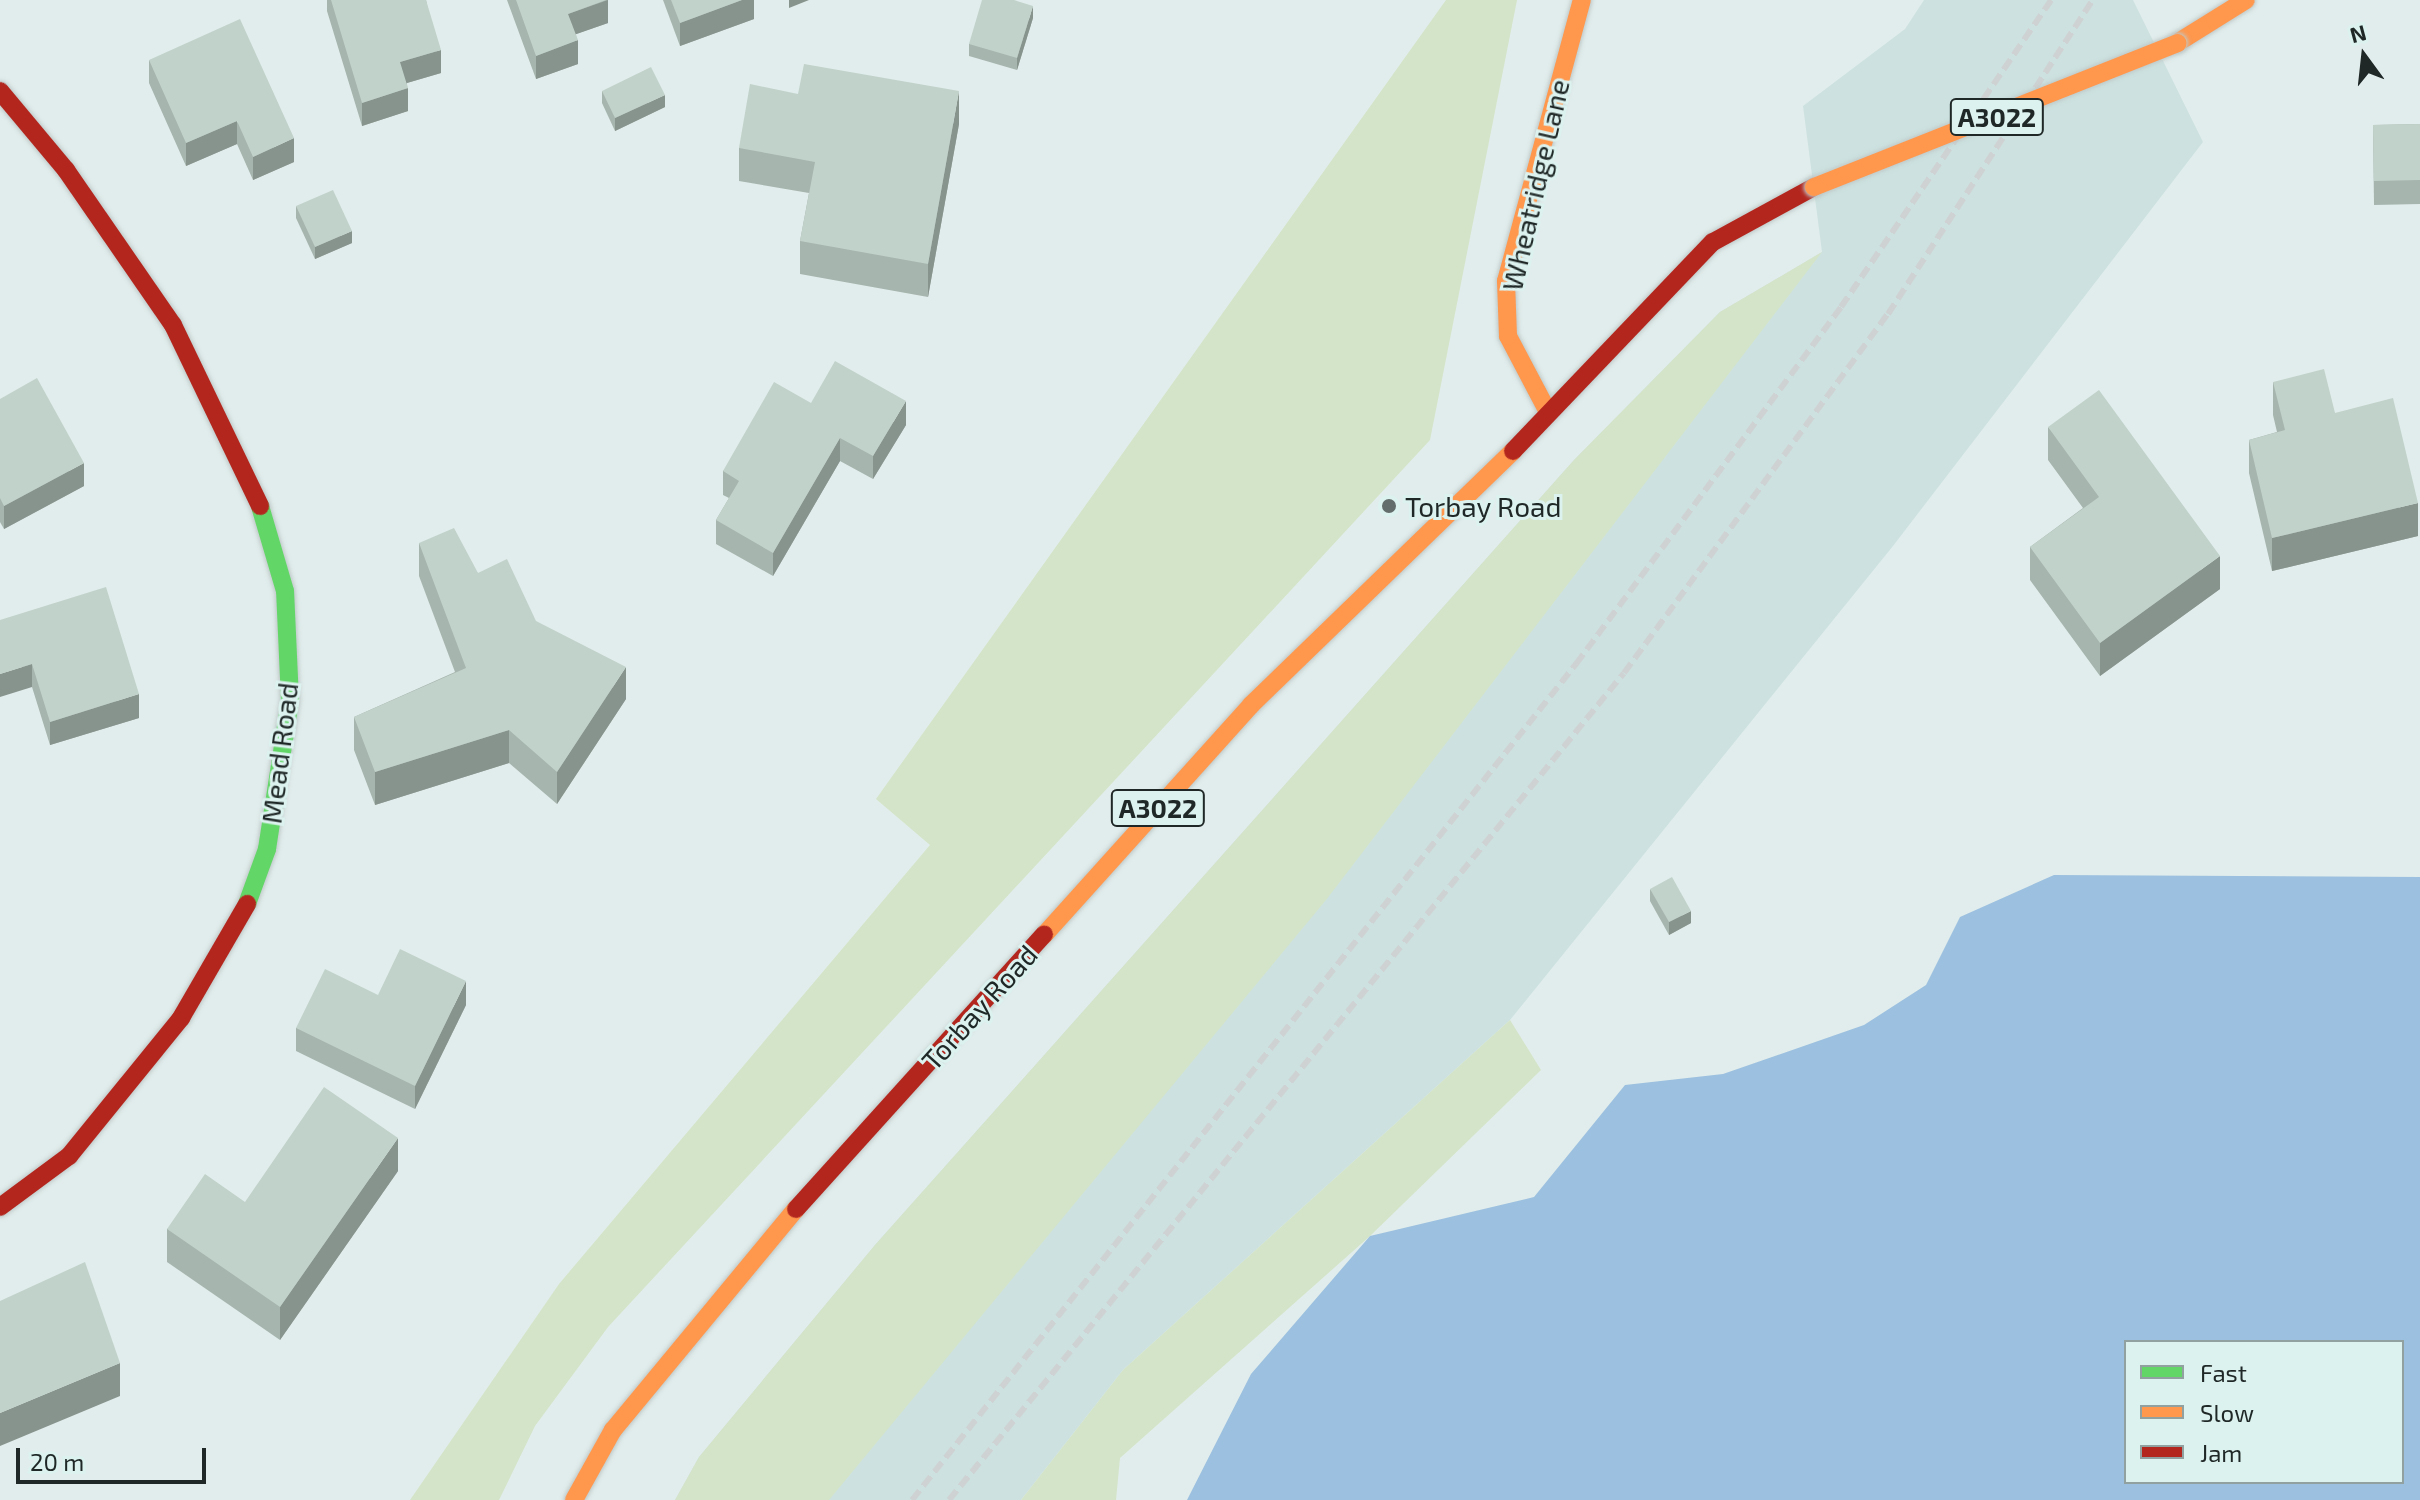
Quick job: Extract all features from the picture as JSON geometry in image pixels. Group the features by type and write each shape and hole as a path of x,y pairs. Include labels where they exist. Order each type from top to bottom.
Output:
{"main road":[{"name":"Wheatridge Lane","path":"1548,412 1508,336 1506,281 1582,0"},
{"name":"Torbay Road","path":"574,1500 613,1430 718,1296 1251,705 1447,520 1713,242 1814,187 2177,43 2246,0"},
{"name":"Mead Road","path":"0,91 66,170 173,325 251,476 285,591 290,700 267,849 242,920 181,1018 69,1156 0,1207"}],"shaded area":[{"path":"1924,0 2133,0 2203,142 1893,546 1510,1020 1123,1370 1021,1500 675,1500 699,1457 875,1245 1574,460 1720,312 1822,252 1803,106 1905,29"}],"green space":[{"path":"1446,0 1517,0 1430,440 608,1327 535,1426 499,1500 410,1500 559,1284 930,845 876,799"},
{"path":"1822,252 1326,900 829,1500 675,1500 699,1457 875,1245 1574,460 1720,312"},
{"path":"1510,1020 1541,1070 1370,1236 1120,1458 1116,1500 1021,1500 1123,1370"}],"water":[{"path":"2054,875 2420,877 2420,1500 1187,1500 1251,1374 1370,1236 1534,1197 1625,1085 1723,1074 1864,1025 1926,985 1960,917"}],"building":[{"path":"331,0 426,0 441,50 400,62 408,88 362,103"},
{"path":"516,0 606,0 568,14 578,40 536,56"},
{"path":"671,0 742,0 680,23"},
{"path":"982,0 1014,0 1033,6 1017,58 969,44"},
{"path":"240,19 294,138 253,157 237,121 186,143 149,60"},
{"path":"804,64 959,91 928,264 800,241 815,162 739,148 750,84 798,94"},
{"path":"651,67 665,95 615,118 602,91"},
{"path":"2420,124 2420,180 2374,181 2373,125"},
{"path":"333,190 352,231 315,247 296,206"},
{"path":"835,361 906,401 873,456 840,438 773,553 716,520 739,481 723,471 774,382 811,403"},
{"path":"2324,369 2335,413 2393,398 2418,503 2272,538 2249,440 2285,430 2273,382"},
{"path":"37,378 84,463 4,506 0,498 0,399"},
{"path":"2099,390 2220,556 2100,643 2030,547 2099,497 2048,427"},
{"path":"454,528 478,573 507,559 536,621 626,667 557,772 509,730 375,772 354,717 466,668 419,543"},
{"path":"106,587 139,694 50,722 32,664 0,674 0,620"},
{"path":"1672,877 1691,911 1669,922 1650,889"},
{"path":"400,949 466,981 415,1086 296,1028 325,969 378,995"},
{"path":"324,1087 398,1138 280,1307 167,1229 205,1174 245,1202"},
{"path":"85,1262 120,1363 0,1413 0,1301"}],"railway":[{"path":"912,1500 1576,664 1841,307 2051,0"},
{"path":"949,1500 1624,673 1888,314 2093,0"}],"traffic: fast":[{"path":"247,904 267,849 290,700 285,591 260,506"}],"traffic: slow":[{"path":"1548,412 1508,336 1506,281 1582,0"},
{"path":"2177,43 2246,0"},
{"path":"1814,187 2177,43"},
{"path":"1044,935 1251,705 1513,451"},
{"path":"574,1500 613,1430 796,1209"}],"traffic: jam":[{"path":"0,91 66,170 173,325 260,506"},
{"path":"1513,451 1713,242 1814,187"},
{"path":"0,1207 69,1156 181,1018 247,904"},
{"path":"796,1209 1044,935"}],"place":[{"name":"Torbay Road","path":"1389,506"}]}
